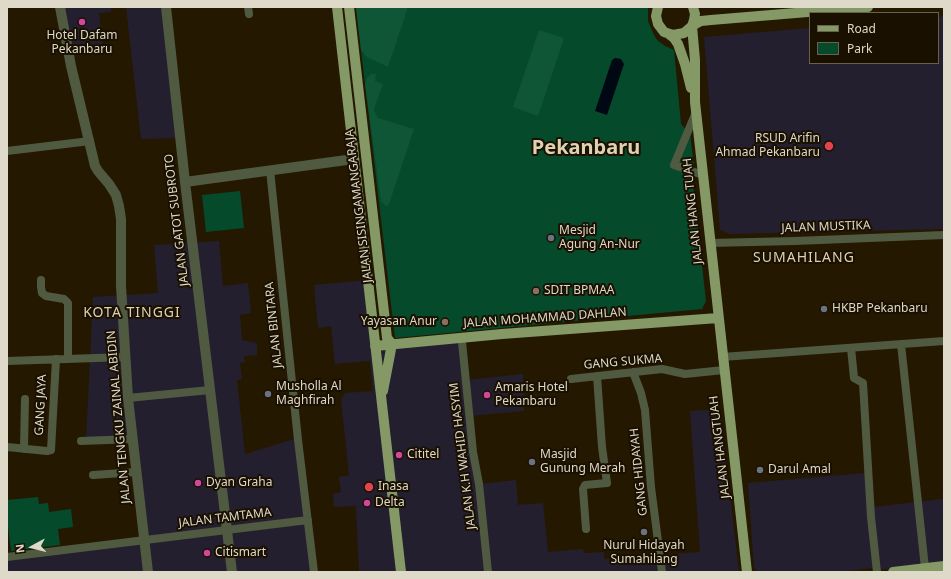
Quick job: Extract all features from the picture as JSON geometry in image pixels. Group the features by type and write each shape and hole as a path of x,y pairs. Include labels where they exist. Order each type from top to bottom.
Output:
{"main road":[{"name":"JALAN SISINGAMANGARAJA","path":"337,7 401,572"},
{"name":"JALAN SISINGAMANGARAJA","path":"349,7 387,338 392,344 381,398"},
{"name":"JALAN HANG TUAH","path":"658,7 656,16 658,24 664,32 674,38 678,44 685,64 695,107"},
{"name":"JALAN HANG TUAH","path":"693,7 695,14 692,26 695,60 695,107 718,318"},
{"path":"669,34 678,35 684,33 701,21 868,7"},
{"path":"354,159 364,137"},
{"name":"JALAN MOHAMMAD DAHLAN","path":"375,346 464,337 718,318"},
{"name":"JALAN HANGTUAH","path":"718,318 747,572"},
{"path":"893,572 944,566"}],"street":[{"name":"JALAN TENGKU ZAINAL ABIDIN","path":"60,7 71,66 95,166 109,184 116,196 119,206 121,219 121,286 128,398 148,572"},
{"name":"JALAN GATOT SUBROTO","path":"166,7 185,182 232,572"},
{"path":"695,107 674,165 702,175"},
{"path":"7,151 90,141"},
{"path":"185,182 354,159"},
{"name":"JALAN BINTARA","path":"270,170 297,432 314,572"},
{"name":"JALAN MUSTIKA","path":"710,243 944,235"},
{"path":"41,280 42,292 46,296 64,299 68,302 68,359"},
{"name":"JALAN K.H WAHID HASYIM","path":"464,337 462,342 473,452 479,484 488,572"},
{"path":"722,357 944,341"},
{"path":"901,344 925,568"},
{"path":"852,348 854,378 863,383 871,517 877,572"},
{"name":"GANG JAYA","path":"7,361 126,357"},
{"name":"GANG JAYA","path":"7,448 48,451 51,448 56,359"},
{"name":"GANG SUKMA","path":"571,379 662,369 685,374 724,370"},
{"name":"GANG HIDAYAH","path":"633,372 641,392 645,410 662,572"},
{"path":"586,529 583,489 585,485 607,483 602,447 596,376"},
{"path":"128,398 210,390"},
{"name":"GANG JAYA","path":"24,449 25,399"},
{"path":"81,441 133,439"},
{"path":"93,475 137,472"},
{"name":"JALAN TAMTAMA","path":"7,557 308,520"}],"shaded area":[{"path":"57,7 111,7 111,12 99,13 103,49 66,53"},
{"path":"126,7 165,7 180,138 141,139"},
{"name":"RSUD Arifin Ahmad Pekanbaru","path":"944,16 944,229 730,234 720,230 704,37 809,28 809,64 939,64 939,17"},
{"path":"615,58 621,59 624,64 607,115 595,111 612,60"},
{"path":"219,241 223,286 248,283 251,313 240,315 242,340 257,343 257,355 244,356 245,362 240,363 242,379 237,380 245,454 298,438 315,572 7,572 7,557 144,540 133,439 86,441 93,297 158,293 154,245"},
{"path":"368,280 375,346 464,337 466,380 523,374 524,411 469,416 479,484 516,480 518,505 543,503 548,552 583,549 584,553 604,552 604,559 700,552 690,411 720,409 739,572 359,572 356,506 334,507 333,494 341,492 339,477 349,475 341,399 345,393 373,391 370,361 335,364 331,326 318,328 314,285"},
{"path":"866,473 873,568 838,572 757,572 754,567 748,483"},
{"path":"942,494 944,494 944,564 878,570 872,507 943,499"}],"green space":[{"path":"356,7 648,7 648,21 657,40 674,50 681,124 690,134 694,166 692,176 706,301 702,309 395,338"},
{"path":"356,7 408,7 388,67 367,57 361,50"},
{"path":"539,30 564,38 538,116 513,107"},
{"path":"371,74 376,74 375,81 383,84 374,109 378,118 414,129 389,204 386,206 381,201 365,84 367,78"},
{"path":"240,191 244,228 206,232 202,195"},
{"path":"38,497 39,504 48,503 49,512 71,509 73,527 58,529 60,545 11,551 7,518 7,500"}],"place":[{"name":"Hotel Dafam Pekanbaru","path":"82,22"},
{"name":"RSUD Arifin Ahmad Pekanbaru","path":"829,146"},
{"name":"Mesjid Agung An-Nur","path":"551,238"},
{"name":"SDIT BPMAA","path":"536,291"},
{"name":"HKBP Pekanbaru","path":"824,309"},
{"name":"Yayasan Anur","path":"445,322"},
{"name":"Musholla Al Maghfirah","path":"268,394"},
{"name":"Amaris Hotel Pekanbaru","path":"487,395"},
{"name":"Cititel","path":"399,455"},
{"name":"Masjid Gunung Merah","path":"532,462"},
{"name":"Darul Amal","path":"760,470"},
{"name":"Dyan Graha","path":"198,483"},
{"name":"Inasa","path":"369,487"},
{"name":"Delta","path":"367,503"},
{"name":"Nurul Hidayah Sumahilang","path":"644,532"},
{"name":"Citismart","path":"207,553"}],"district":[{"name":"Pekanbaru","path":"586,148"},
{"name":"SUMAHILANG","path":"804,258"},
{"name":"KOTA TINGGI","path":"132,313"}]}
